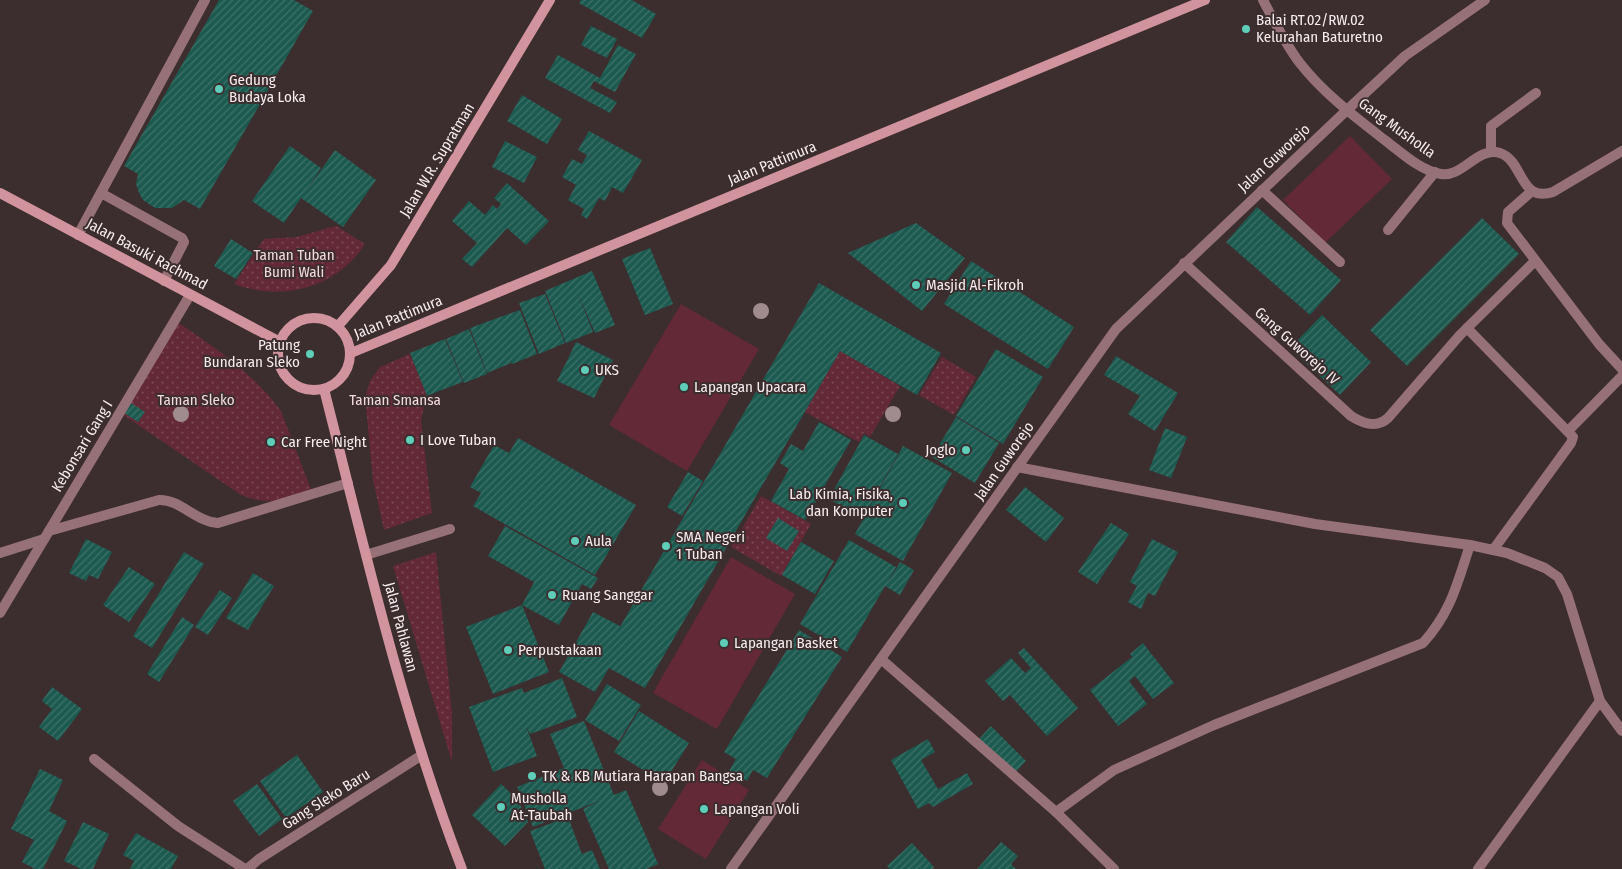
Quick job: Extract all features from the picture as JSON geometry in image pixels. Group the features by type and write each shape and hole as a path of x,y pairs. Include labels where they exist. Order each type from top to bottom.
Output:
{"street":[{"path":"78,235 205,0"},
{"name":"Jalan W.R. Supratman","path":"338,326 381,279 396,257 550,0"},
{"name":"Jalan Pattimura","path":"350,353 1205,0"},
{"name":"Gang Musholla","path":"1262,0 1298,60 1317,83 1347,110 1402,153 1435,172 1448,174 1491,152"},
{"name":"Jalan Guworejo","path":"731,869 1116,329 1405,56 1485,0"},
{"path":"1536,93 1490,126 1491,152 1500,153 1508,158 1532,191 1539,195 1553,192 1622,151"},
{"path":"1388,230 1435,172"},
{"path":"1262,190 1340,262"},
{"path":"1532,191 1510,209 1506,219 1535,261 1599,344 1622,369"},
{"name":"Jalan Basuki Rachmad","path":"0,193 280,342"},
{"path":"101,193 182,238 184,242 182,248 164,281"},
{"path":"1493,550 1571,443 1573,437 1569,430 1467,328 1535,261"},
{"name":"Gang Guworejo IV","path":"1184,263 1351,416 1362,422 1383,422 1467,328"},
{"name":"Kebonsari Gang I","path":"0,613 190,294"},
{"path":"304,318 322,319 338,326 349,343 349,365 344,375 335,384 324,389 302,388 284,375 277,354 280,342 285,332 304,318"},
{"path":"1569,430 1622,376"},
{"name":"Jalan Pahlawan","path":"324,389 366,555 422,755 462,869"},
{"path":"1017,467 1315,524 1470,545 1493,550 1545,568 1558,577 1567,594 1600,701 1622,731"},
{"path":"0,553 46,535 159,500 169,501 201,519 218,523 348,483"},
{"path":"366,555 450,529"},
{"path":"1056,812 1114,770 1214,725 1423,643 1437,627 1449,607 1470,545"},
{"path":"881,659 1056,812 1114,869"},
{"path":"1478,869 1600,701"},
{"name":"Gang Sleko Baru","path":"246,869 422,755"},
{"path":"94,759 178,826 246,869"}],"green space":[{"path":"1350,136 1392,179 1325,243 1283,200"},
{"name":"Taman Tuban Bumi Wali","path":"336,226 365,244 353,259 324,281 289,291 271,292 234,284 264,239 297,237"},
{"name":"Lapangan Upacara","path":"681,304 759,349 687,471 609,425"},
{"name":"Taman Sleko","path":"177,322 219,351 246,373 281,411 312,492 276,501 260,500 241,495 122,414"},
{"path":"840,351 900,386 870,437 864,433 859,442 805,412"},
{"name":"Taman Smansa","path":"410,354 429,400 424,407 421,420 432,513 384,530 373,480 365,397 370,381 380,367"},
{"path":"942,357 976,377 954,415 919,395"},
{"path":"761,496 811,524 781,576 731,547"},
{"path":"436,552 452,714 452,762 393,566"},
{"name":"Lapangan Basket","path":"731,557 795,594 717,729 653,693"},
{"name":"Lapangan Voli","path":"702,760 749,790 706,859 658,829"}],"building":[{"name":"Gedung Budaya Loka","path":"219,0 294,0 313,11 200,209 184,200 172,208 155,208 143,200 139,193 136,184 138,174 124,166"},
{"path":"581,0 632,0 656,14 642,38 579,3"},
{"path":"591,26 617,39 607,58 581,45"},
{"path":"618,45 636,54 615,92 594,81 590,88 617,102 610,113 545,78 558,55 600,78"},
{"path":"522,95 562,119 547,144 507,121"},
{"path":"589,131 642,160 623,193 612,187 605,201 599,198 587,219 581,215 584,209 568,200 576,185 562,177 572,159 582,164 587,155 578,150"},
{"path":"505,141 537,157 524,183 492,167"},
{"path":"290,146 321,168 307,190 335,150 376,180 343,227 301,198 284,223 252,201"},
{"path":"507,183 549,221 526,245 507,228 472,267 462,259 477,243 452,221 469,201 485,215 493,205 497,209 501,204 494,198"},
{"path":"1257,207 1341,280 1310,315 1226,242"},
{"path":"1482,218 1519,254 1407,366 1370,330"},
{"name":"Masjid Al-Fikroh","path":"916,223 965,258 922,311 848,253"},
{"path":"231,239 253,253 236,279 214,266"},
{"path":"650,248 673,304 645,315 622,259"},
{"path":"971,261 1074,327 1048,369 944,304"},
{"path":"592,271 615,325 595,333 578,294 593,332 566,343 545,291"},
{"path":"819,283 941,353 917,395 840,351 645,688 609,668 595,692 559,672 593,612 620,626 617,632"},
{"path":"545,294 565,343 539,354 519,303"},
{"path":"520,310 537,354 512,364 509,358 511,363 487,373 470,328"},
{"path":"1322,315 1371,362 1340,395 1290,348"},
{"path":"469,329 487,374 464,383 446,339"},
{"path":"445,339 463,382 427,396 410,353"},
{"name":"UKS","path":"576,342 613,360 594,398 557,381"},
{"path":"996,349 1043,377 1003,444 956,416"},
{"path":"1116,356 1178,393 1155,431 1128,414 1140,396 1104,375"},
{"path":"131,403 145,412 138,422 124,413"},
{"name":"Joglo","path":"956,417 999,443 975,483 932,457"},
{"path":"819,422 851,440 805,520 771,501 789,469 780,463 791,444 803,451"},
{"path":"1165,428 1187,437 1171,478 1149,470"},
{"path":"864,435 898,454 863,518 829,499"},
{"name":"Aula","path":"518,438 636,505 595,575 473,506 481,493 470,487 494,445 509,453"},
{"name":"Lab Kimia, Fisika, dan Komputer","path":"903,446 952,473 903,561 855,534"},
{"path":"688,472 703,481 682,516 667,507"},
{"path":"1025,487 1064,518 1046,542 1006,510"},
{"path":"778,518 799,531 787,551 766,538"},
{"path":"1111,523 1129,534 1097,584 1078,572"},
{"path":"505,526 598,578 591,589 582,584 559,625 522,605 542,567 534,582 488,556"},
{"path":"86,539 112,552 98,579 89,575 86,581 69,573"},
{"path":"1152,539 1178,552 1155,596 1148,593 1141,609 1128,602 1137,586 1130,582"},
{"path":"849,540 896,567 887,584 900,562 914,570 900,595 885,586 847,652 800,624"},
{"path":"801,542 834,561 815,594 782,575"},
{"path":"184,552 204,564 152,648 133,636"},
{"path":"129,567 155,584 129,622 103,605"},
{"path":"253,573 274,586 248,630 226,618"},
{"path":"220,590 232,598 208,635 195,627"},
{"name":"Perpustakaan","path":"522,605 549,672 493,694 466,627"},
{"path":"182,617 194,625 159,682 147,674"},
{"path":"799,630 842,657 767,778 753,770 747,781 729,771 736,759 724,752"},
{"path":"1143,643 1174,683 1153,699 1135,676 1129,681 1147,704 1118,726 1090,690 1132,657 1130,654"},
{"path":"1024,648 1078,708 1047,736 1010,695 1003,701 985,681 1011,658 1025,673 1031,668 1018,653"},
{"path":"562,678 577,717 530,734 526,726 537,756 493,772 469,707 522,688 524,693"},
{"path":"607,684 641,705 619,741 585,720"},
{"path":"52,687 82,709 58,741 39,727 52,709 42,701"},
{"path":"639,711 689,743 664,783 614,752"},
{"path":"584,721 614,795 626,790 658,864 646,869 609,869 583,809 599,801 533,827 517,787 564,768 550,734"},
{"path":"991,726 1026,761 1013,775 978,740"},
{"path":"928,739 935,752 921,760 938,789 967,773 973,784 933,807 929,803 918,809 891,760"},
{"path":"297,755 323,792 286,818 260,781"},
{"path":"40,769 63,780 49,811 67,821 43,869 35,869 22,862 34,840 11,829"},
{"path":"257,784 282,819 259,836 233,801"},
{"name":"Musholla At-Taubah","path":"501,784 518,800 528,822 505,846 472,815"},
{"path":"568,817 582,854 592,850 600,869 545,869 530,831"},
{"path":"83,822 109,834 93,869 81,869 64,861"},
{"path":"136,833 178,856 171,869 130,869 134,861 123,855"},
{"path":"1001,842 1018,856 1011,864 1016,869 977,869"},
{"path":"912,843 934,867 932,869 890,869 887,866"}],"place":[{"name":"Balai RT.02/RW.02 Kelurahan Baturetno","path":"1246,29"},
{"name":"Gedung Budaya Loka","path":"219,89"},
{"name":"Masjid Al-Fikroh","path":"916,285"},
{"name":"Patung Bundaran Sleko","path":"310,354"},
{"name":"UKS","path":"585,370"},
{"name":"Lapangan Upacara","path":"684,387"},
{"name":"I Love Tuban","path":"410,440"},
{"name":"Car Free Night","path":"271,442"},
{"name":"Joglo","path":"966,450"},
{"name":"Lab Kimia, Fisika, dan Komputer","path":"903,503"},
{"name":"Aula","path":"575,541"},
{"name":"SMA Negeri 1 Tuban","path":"666,546"},
{"name":"Ruang Sanggar","path":"552,595"},
{"name":"Lapangan Basket","path":"724,643"},
{"name":"Perpustakaan","path":"508,650"},
{"name":"TK & KB Mutiara Harapan Bangsa","path":"532,776"},
{"name":"Musholla At-Taubah","path":"501,807"},
{"name":"Lapangan Voli","path":"704,809"}]}
